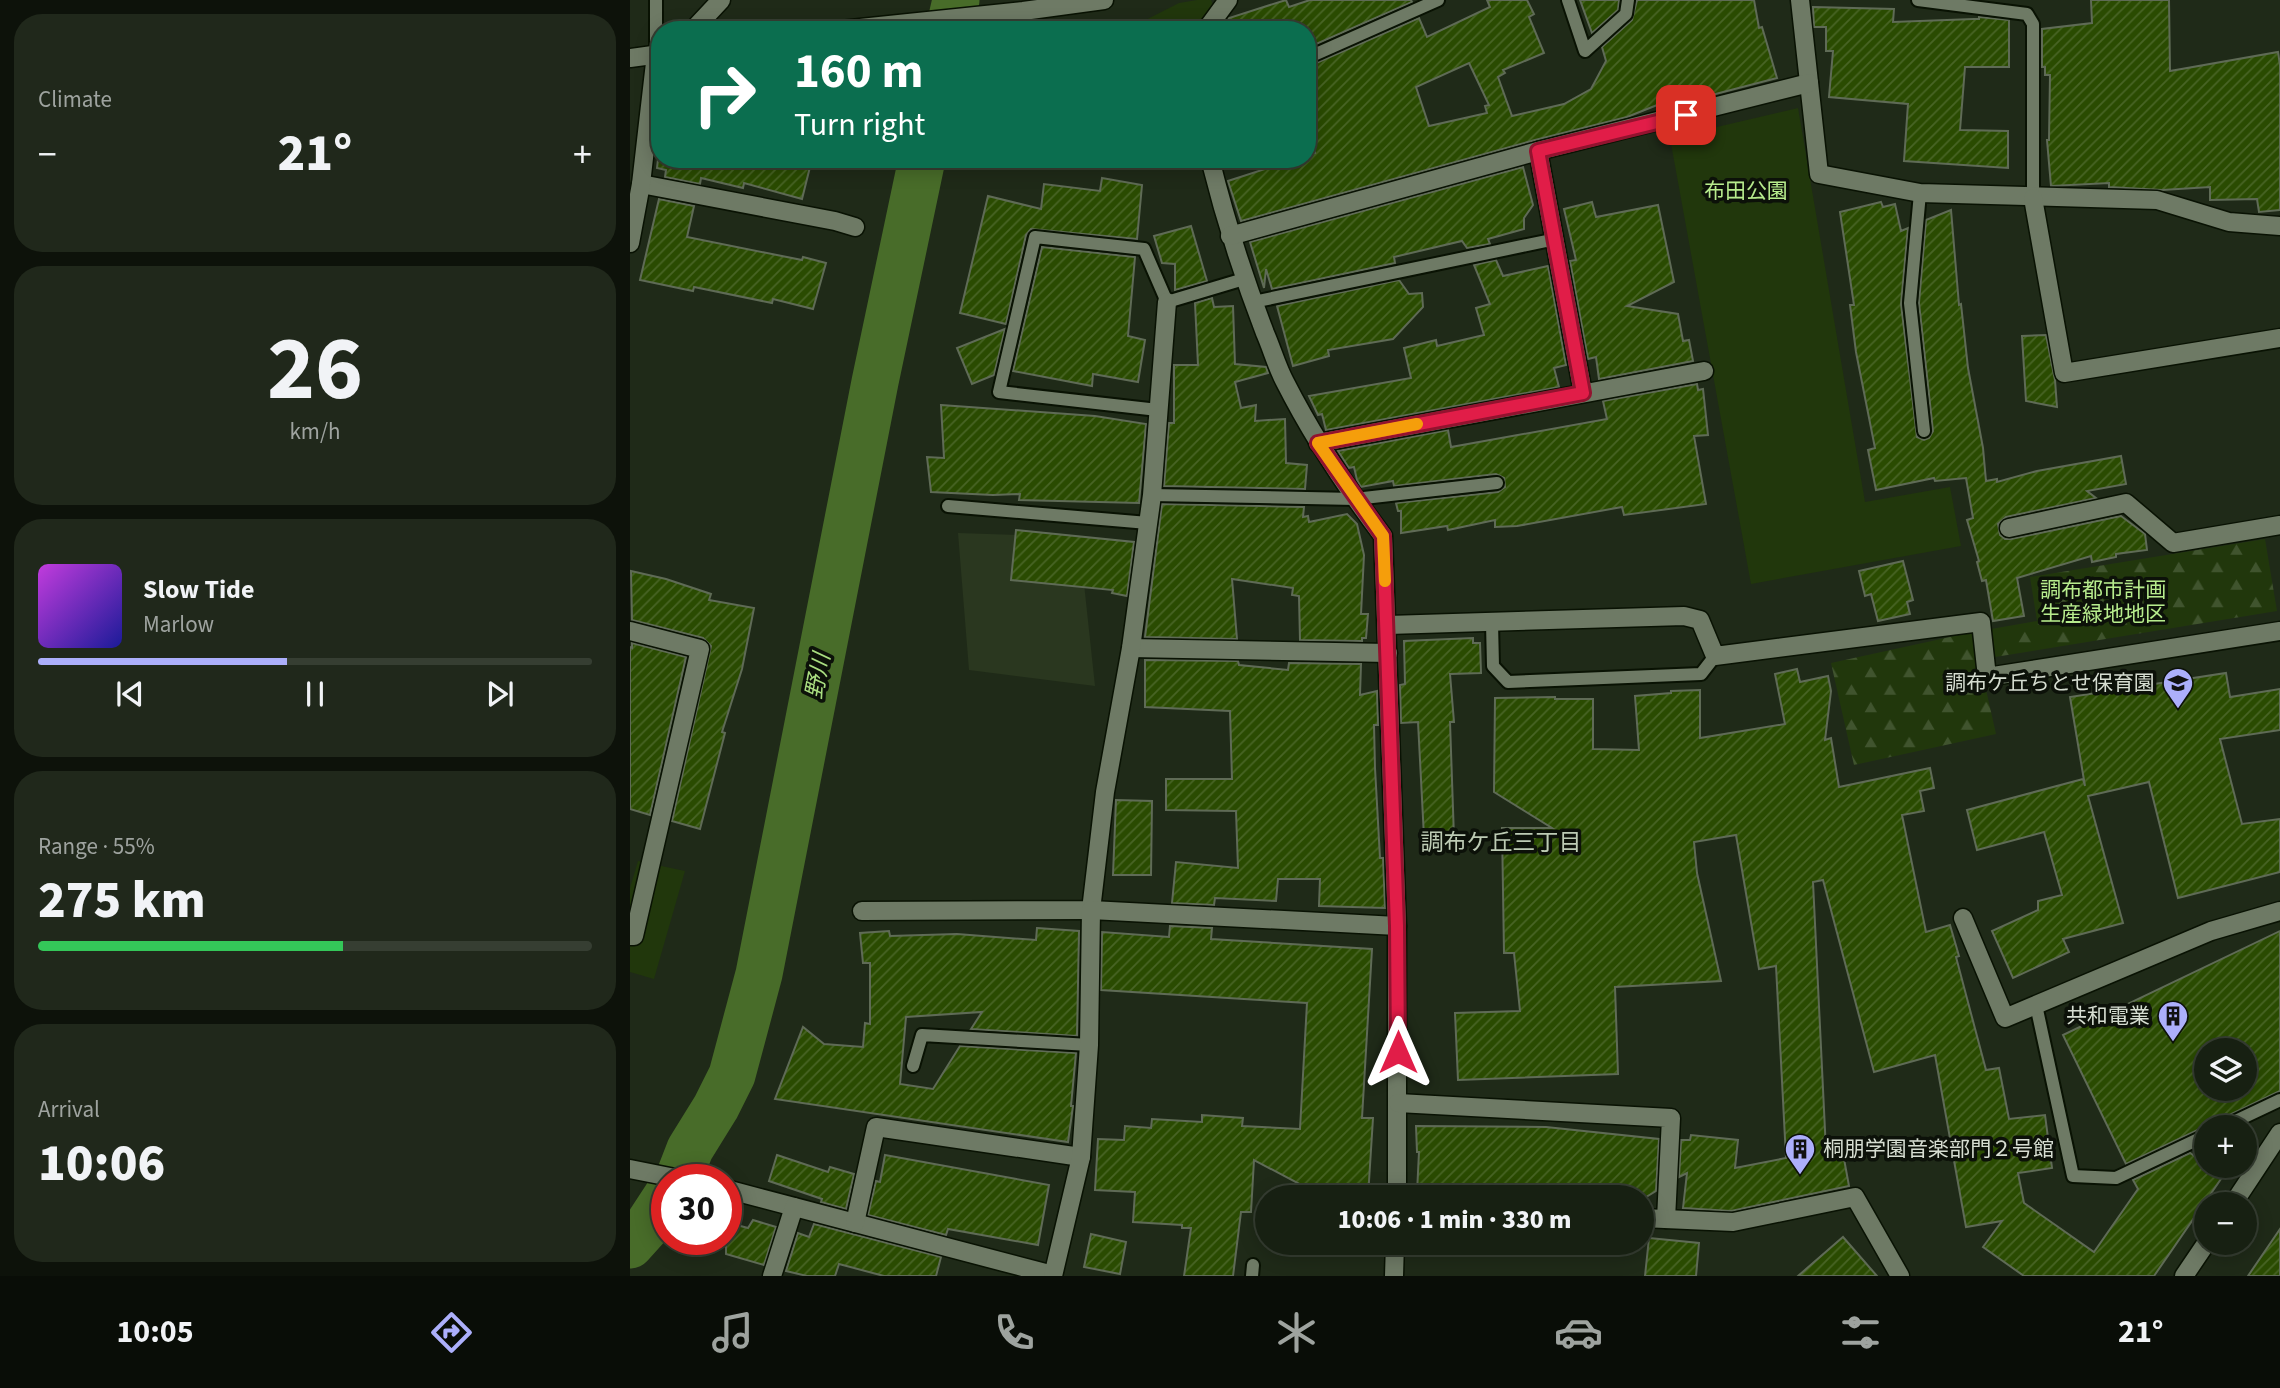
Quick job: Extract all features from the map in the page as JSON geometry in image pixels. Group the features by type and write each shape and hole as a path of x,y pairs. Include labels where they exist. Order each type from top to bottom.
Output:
{"street":[{"path":"702,21 721,0"},
{"path":"920,21 1104,0"},
{"path":"1213,21 1228,0"},
{"path":"1800,0 1819,174 1920,193 2157,200 2229,222 2280,226"},
{"path":"630,58 651,55"},
{"path":"1230,236 1538,151 1809,83"},
{"path":"630,243 651,108"},
{"path":"1538,151 1583,393"},
{"path":"1212,168 1244,279 1284,380 1318,443 1383,536 1397,926 1397,1185"},
{"path":"641,184 855,227"},
{"path":"2033,198 2064,373 2280,338"},
{"path":"742,1193 1053,1276 1081,1157 1089,1045 1091,910 1105,792 1131,648 1152,495 1167,302"},
{"path":"1318,443 1704,371"},
{"path":"2009,528 2126,503 2173,543 2280,525"},
{"path":"1388,625 1684,615 1700,620 1715,656 1981,622 1987,677 2280,631"},
{"path":"630,631 700,649 634,936 630,936"},
{"path":"1131,648 1388,653"},
{"path":"862,911 1091,910 1397,926"},
{"path":"1963,918 2005,1018 2211,931 2280,911"},
{"path":"1398,1103 1671,1118 1666,1219"},
{"path":"855,1223 876,1127 1081,1157"},
{"path":"2241,1192 2280,1133"},
{"path":"630,1169 651,1173"},
{"path":"1654,1218 1733,1222 1855,1197 1899,1276"},
{"path":"772,1276 794,1207"},
{"path":"1394,1276 1395,1255"},
{"path":"2184,1276 2198,1255"}],"lane":[{"path":"656,0 657,21"},
{"path":"1316,54 1438,0"},
{"path":"1568,0 1585,51 1626,14 1628,0"},
{"path":"1918,0 2026,14 2034,24 2033,198"},
{"path":"1920,193 1910,303 1924,431"},
{"path":"1158,410 999,392 1035,237 1144,249 1167,302 1244,279"},
{"path":"1253,302 1556,239"},
{"path":"1152,495 1355,499 1497,483"},
{"path":"948,506 1148,523"},
{"path":"1492,623 1493,666 1508,682 1700,674 1715,656"},
{"path":"2036,1005 2073,1176 2116,1178 2194,1141"},
{"path":"913,1066 922,1035 1089,1045"},
{"path":"2248,1115 2280,1100"}],"shaded area":[{"path":"958,533 1079,537 1095,686 969,670"}],"green space":[{"path":"1211,0 1214,8 1202,21 1144,21 1179,3"},
{"name":"布田公園","path":"1798,108 1865,502 1950,487 1961,546 1751,584 1670,138"},
{"name":"調布都市計画 生産緑地地区","path":"2265,539 2277,611 1995,657 1991,629 2037,621 2030,577"},
{"path":"1973,632 1996,734 1854,765 1831,663"},
{"path":"638,861 685,871 654,979 630,972 630,888"}],"building":[{"path":"1286,0 1289,7 1310,0 1412,2 1316,44 1316,21 1227,21"},
{"path":"1487,0 1527,0 1534,14 1529,17 1544,53 1503,70 1505,73 1498,77 1512,116 1564,104 1591,89 1606,61 1602,47 1632,20 1637,0 1754,0 1759,28 1762,27 1777,78 1681,103 1680,96 1627,117 1241,221 1228,181 1268,168 1316,168 1316,63 1419,18 1427,37 1490,7","holes":["1469,63 1489,105 1485,106 1487,113 1429,126 1416,87"]},
{"path":"1580,0 1619,0 1618,10 1592,33"},
{"path":"2091,0 2169,0 2170,71 2278,52 2280,210 2259,212 2257,199 2210,200 2210,187 2162,190 2109,187 2109,183 2051,186 2047,140 2050,75 2045,75 2045,67 2042,67 2042,29 2092,23"},
{"path":"1813,7 1894,9 1893,22 1979,17 2009,20 2009,67 1965,67 1960,130 2008,131 2008,168 1904,161 1908,104 1829,97 1833,51 1826,51 1826,27 1814,27"},
{"path":"1523,167 1533,205 1524,218 1524,229 1488,239 1490,244 1467,248 1462,241 1394,257 1395,263 1272,289 1266,269 1264,288 1250,242"},
{"path":"657,168 810,168 802,199 744,183 743,188 701,178 700,184 665,177 666,170"},
{"path":"1102,178 1142,185 1137,239 1031,229 1026,235 1006,324 960,313 988,196 1041,209 1044,184 1100,191"},
{"path":"659,199 694,206 687,237 826,263 813,309 773,299 772,303 694,287 693,291 640,280"},
{"path":"1592,202 1596,217 1658,205 1674,282 1627,306 1678,314 1683,341 1689,340 1693,361 1599,379 1596,357 1588,359 1570,261 1576,260 1564,209"},
{"path":"1881,202 1883,207 1895,204 1901,231 1908,228 1901,304 1917,437 1924,440 1929,438 1933,431 1919,303 1926,220 1951,210 1959,305 1961,304 1986,481 1997,479 1997,482 2037,471 2121,456 2126,484 2087,491 2096,498 2006,517 1998,524 2000,535 2011,539 2121,516 2145,534 2147,550 2116,554 2116,557 2092,562 2091,556 2017,578 2024,616 1993,621 1986,580 1982,581 1967,520 1973,518 1966,478 1935,481 1934,478 1876,490 1868,450 1875,448 1856,352 1850,305 1854,305 1840,212"},
{"path":"1191,226 1207,281 1175,290 1175,264 1162,263 1154,236"},
{"path":"1042,247 1135,257 1128,336 1145,340 1138,382 1093,374 1092,386 1013,371"},
{"path":"1496,260 1503,276 1548,266 1566,365 1554,368 1559,387 1326,430 1322,414 1318,415 1309,396 1411,378 1404,348 1436,340 1437,346 1484,335 1476,308 1490,304 1474,265"},
{"path":"1399,280 1409,294 1422,293 1423,307 1393,339 1328,350 1329,356 1293,366 1277,306"},
{"path":"1212,298 1214,307 1233,306 1235,364 1266,367 1268,373 1235,382 1241,408 1256,405 1255,421 1285,419 1286,463 1307,465 1305,489 1164,486 1169,423 1174,423 1174,365 1198,365 1195,303"},
{"path":"1005,329 994,375 972,384 957,348"},
{"path":"2046,335 2055,380 2057,407 2026,401 2022,336"},
{"path":"1697,384 1698,390 1703,389 1708,435 1694,436 1706,504 1624,515 1622,507 1517,526 1495,527 1495,520 1448,530 1447,526 1401,533 1401,511 1398,511 1396,503 1498,492 1505,487 1504,478 1496,474 1394,486 1393,481 1361,487 1354,467 1349,468 1338,451 1448,430 1451,447 1607,419 1603,401"},
{"path":"941,405 1095,416 1146,424 1139,503 1019,500 1020,494 931,492 927,457 944,458"},
{"path":"1162,504 1304,507 1303,517 1308,516 1309,522 1347,514 1357,524 1364,555 1361,614 1368,614 1366,638 1362,638 1362,641 1300,640 1299,596 1292,595 1293,588 1232,579 1237,639 1145,637"},
{"path":"1016,530 1134,542 1127,596 1112,593 1113,590 1011,580"},
{"path":"1903,561 1913,600 1907,602 1910,614 1878,621 1871,594 1865,596 1859,571"},
{"path":"631,571 711,594 709,600 754,608 742,669 722,732 725,733 700,829 672,821 711,646 703,638 632,620"},
{"path":"1473,638 1473,643 1480,643 1481,673 1450,674 1454,722 1450,722 1454,838 1424,837 1418,722 1401,723 1400,685 1405,684 1404,641"},
{"path":"632,643 686,657 650,815 630,809"},
{"path":"1145,660 1238,661 1239,665 1288,670 1289,663 1361,664 1360,695 1377,691 1378,725 1374,725 1375,768 1385,908 1319,906 1320,879 1278,879 1276,901 1215,898 1214,905 1172,903 1176,862 1238,868 1236,811 1166,810 1166,779 1232,779 1230,711 1145,707"},
{"path":"1797,669 1800,682 1828,676 1831,691 1825,740 1831,738 1839,787 1930,768 1934,788 1920,791 1924,811 1902,815 1926,932 1950,925 1986,1070 1999,1068 2009,1119 2045,1115 2052,1168 2018,1173 2024,1203 2094,1252 2138,1189 2133,1180 2190,1153 2194,1156 2194,1178 2222,1178 2212,1192 2194,1192 2194,1218 2154,1276 2024,1276 1983,1247 2002,1221 1966,1227 1935,1055 1874,1072 1823,880 1813,882 1826,1151 1842,1148 1849,1186 1731,1211 1683,1208 1687,1173 1679,1177 1681,1140 1690,1140 1691,1135 1738,1140 1735,1168 1786,1158 1776,966 1759,969 1736,835 1694,842 1697,873 1721,981 1615,987 1618,1074 1458,1080 1455,1013 1520,1011 1514,953 1504,953 1502,828 1552,828 1494,792 1495,698 1593,699 1593,749 1639,750 1635,696 1700,690 1700,738 1785,724 1775,674"},
{"path":"2226,673 2230,697 2280,689 2280,730 2220,739 2242,824 2280,819 2280,872 2178,898 2149,782 2088,796 2123,923 2063,939 2069,952 2013,978 1992,931 2038,910 2038,901 2062,895 2044,832 1977,850 1967,810 2083,779 2085,786 2070,697"},
{"path":"1116,800 1152,801 1151,875 1113,875"},
{"path":"1170,926 1212,928 1211,939 1372,949 1362,1118 1373,1118 1369,1185 1301,1185 1254,1160 1251,1212 1241,1212 1233,1276 1184,1276 1191,1228 1133,1222 1135,1192 1095,1190 1098,1139 1124,1140 1125,1126 1151,1128 1152,1119 1202,1122 1202,1115 1243,1118 1242,1126 1300,1129 1307,1003 1101,990 1102,932 1169,937"},
{"path":"1037,928 1079,931 1077,1036 971,1029 982,1012 906,1017 900,1084 933,1089 960,1046 1076,1053 1068,1142 775,1099 803,1027 824,1044 863,1047 865,1023 870,1024 870,963 863,963 860,933 889,931 890,936 957,934 1036,940"},
{"name":"共和電業","path":"2280,931 2280,1091 2229,1115 2194,1115 2194,1132 2126,1164 2063,1035"},
{"path":"1416,1126 1546,1127 1659,1139 1654,1192 1654,1185 1417,1185"},
{"path":"777,1155 828,1172 830,1167 854,1174 846,1209 769,1181"},
{"path":"885,1155 1049,1185 1038,1245 948,1229 946,1235 868,1215 876,1181 880,1182"},
{"path":"753,1220 776,1227 764,1265 729,1255 742,1255 742,1226 748,1228"},
{"path":"814,1224 941,1257 936,1276 884,1276 839,1264 835,1276 807,1276 786,1271 798,1233 809,1237"},
{"path":"2280,1229 2280,1276 2248,1276"},
{"path":"1091,1234 1126,1242 1120,1274 1084,1267"},
{"path":"1843,1237 1877,1276 1798,1276"},
{"path":"1654,1238 1699,1243 1696,1276 1645,1276 1647,1255 1654,1255"}],"waterway":[{"name":"野川","path":"951,21 956,0"},
{"name":"野川","path":"684,1164 732,1075 759,974 875,382 920,168"},
{"name":"野川","path":"630,1245 651,1220"}],"slow traffic":[{"path":"1385,581 1383,536 1318,443 1417,424"}],"place":[{"name":"調布ケ丘ちとせ保育園","path":"2178,710"},
{"name":"共和電業","path":"2173,1043"},
{"name":"桐朋学園音楽部門２号館","path":"1800,1176"}],"district":[{"name":"調布ケ丘三丁目","path":"1501,842"}],"route":[{"path":"1398,1052 1397,926 1383,536 1318,443 1583,393 1538,151 1686,115"}]}
